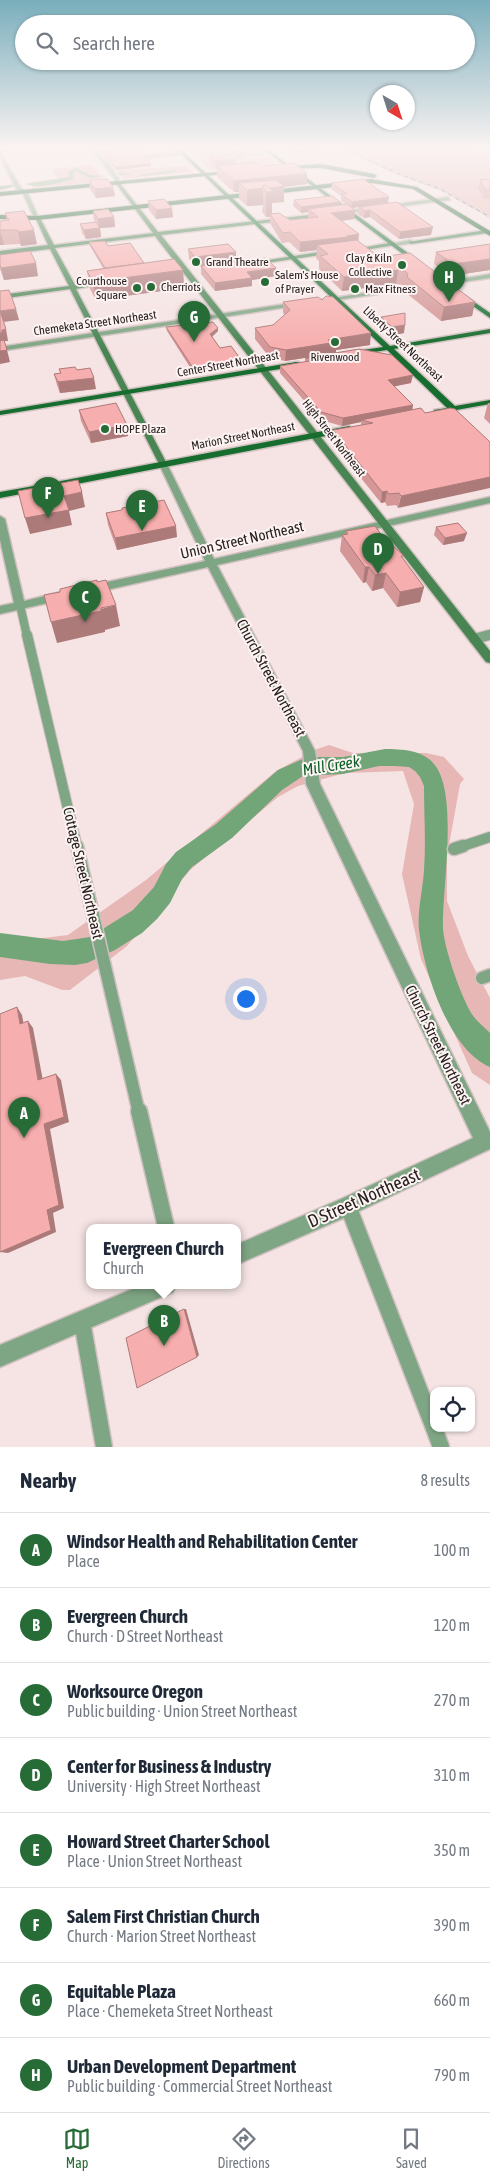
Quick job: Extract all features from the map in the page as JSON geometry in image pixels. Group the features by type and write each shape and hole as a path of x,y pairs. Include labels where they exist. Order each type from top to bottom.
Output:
{"highway":[{"path":"0,218 38,218 60,216"},
{"path":"465,216 488,233"}],"main road":[{"name":"High Street Northeast","path":"143,216 490,659"},
{"name":"Liberty Street Northeast","path":"249,216 463,418"},
{"path":"0,254 310,216"},
{"path":"355,216 424,266"},
{"name":"Church Street Northeast","path":"38,218 163,464"},
{"path":"411,242 488,233"},
{"path":"344,251 394,244"},
{"path":"250,263 336,252"},
{"path":"176,273 195,269"},
{"path":"435,275 488,314"},
{"path":"0,297 111,282"},
{"path":"341,356 490,331"},
{"name":"Center Street Northeast","path":"0,413 304,362"},
{"path":"426,414 490,402"},
{"name":"Marion Street Northeast","path":"0,495 355,428"}],"street":[{"path":"394,244 411,242"},
{"path":"433,284 490,276"},
{"path":"318,301 402,289"},
{"name":"Chemeketa Street Northeast","path":"0,349 309,303"},
{"name":"Church Street Northeast","path":"163,464 211,563 309,751 312,784 488,1142"},
{"name":"Union Street Northeast","path":"0,610 490,500"},
{"name":"Cottage Street Northeast","path":"0,519 165,1224"},
{"path":"474,639 490,635"},
{"path":"454,849 490,837"},
{"name":"D Street Northeast","path":"241,1253 488,1142"},
{"path":"348,1206 430,1418"},
{"path":"0,1356 157,1289"},
{"path":"82,1321 104,1447"},
{"path":"435,1432 441,1447"}],"shaded area":[{"path":"329,745 353,753 426,753 444,757 464,779 460,784 447,856 447,901 468,956 490,998 490,1085 472,1073 421,959 402,874 414,804 403,771 345,773 298,786 278,797 190,870 127,946 70,990 62,990 25,976 0,980 0,939 43,938 68,935 146,880 276,771 317,749"}],"building":[{"path":"6,216 26,216 34,230 18,232 17,230 0,230 0,221 9,220"},
{"path":"96,216 114,217 98,219"},
{"path":"271,216 283,216 290,220 318,217 316,216 334,216 359,234 347,236 349,237 300,242 290,232 283,233"},
{"path":"378,216 416,216 433,227 400,232"},
{"path":"96,222 100,228 84,230 80,224"},
{"path":"357,240 379,257 410,253 475,302 444,307 407,277 408,274 405,271 398,270 344,277 320,256 328,254 317,245"},
{"path":"105,241 108,246 130,243 144,263 105,268 89,242"},
{"path":"228,244 236,252 195,257 188,249"},
{"path":"490,244 490,259 453,264 436,252"},
{"path":"30,251 36,263 1,268 0,255"},
{"path":"266,258 276,268 247,272 252,278 215,283 201,266"},
{"path":"174,259 183,270 93,282 87,271"},
{"path":"9,290 16,309 0,311 0,291"},
{"path":"326,296 333,297 371,333 328,340 337,342 286,350 270,347 255,328 273,325 290,310 283,302 318,297 322,300"},
{"path":"0,311 6,329 2,330 2,333 0,333"},
{"path":"405,313 405,325 392,327 381,317"},
{"path":"213,322 218,328 210,334 220,348 231,346 242,361 193,368 166,327"},
{"path":"4,340 7,350 0,351 0,341"},
{"path":"359,349 392,355 413,375 388,380 413,405 343,418 321,412 280,366 315,360 305,358"},
{"path":"75,367 77,370 90,368 94,378 58,382 54,374 61,373 59,369"},
{"path":"116,403 127,425 89,432 79,410"},
{"path":"421,408 425,413 450,408 455,409 490,442 490,477 401,496 399,493 389,494 387,491 382,492 333,430 373,423 361,420"},
{"path":"78,480 82,492 64,496 69,510 25,518 18,491"},
{"path":"164,500 176,526 115,538 106,513"},
{"path":"458,523 467,533 445,538 436,527"},
{"path":"375,526 388,544 390,543 404,556 401,556 424,587 400,592 386,573 375,575 369,567 365,567 342,535 348,534 346,531"},
{"path":"97,580 97,582 106,580 116,605 101,608 101,611 51,622 44,595"},
{"path":"17,1007 20,1024 28,1021 38,1080 56,1074 64,1117 44,1124 59,1205 47,1210 51,1230 0,1252 0,1014"},
{"path":"184,1309 197,1357 137,1388 126,1338"}],"waterway":[{"name":"Mill Creek","path":"0,945 63,953 87,951 97,947 124,931 149,911 162,895 176,868 184,859 224,831 274,784 296,769 311,765 343,766 373,758 410,759 423,765 428,770 435,786 436,869 431,929 444,983 461,1022 490,1053"}],"place":[{"name":"Grand Theatre","path":"196,262"},
{"name":"Clay & Kiln Collective","path":"402,265"},
{"name":"Salem's House of Prayer","path":"265,282"},
{"name":"Cherriots","path":"151,287"},
{"name":"Courthouse Square","path":"137,288"},
{"name":"Max Fitness","path":"355,289"},
{"name":"Urban Development Department","path":"449,302"},
{"name":"Equitable Plaza","path":"194,342"},
{"name":"Rivenwood","path":"335,342"},
{"name":"HOPE Plaza","path":"105,429"},
{"name":"Salem First Christian Church","path":"48,518"},
{"name":"Howard Street Charter School","path":"142,531"},
{"name":"Center for Business & Industry","path":"378,574"},
{"name":"Worksource Oregon","path":"85,622"},
{"name":"Windsor Health and Rehabilitation Center","path":"24,1138"},
{"name":"Evergreen Church","path":"164,1346"}]}
